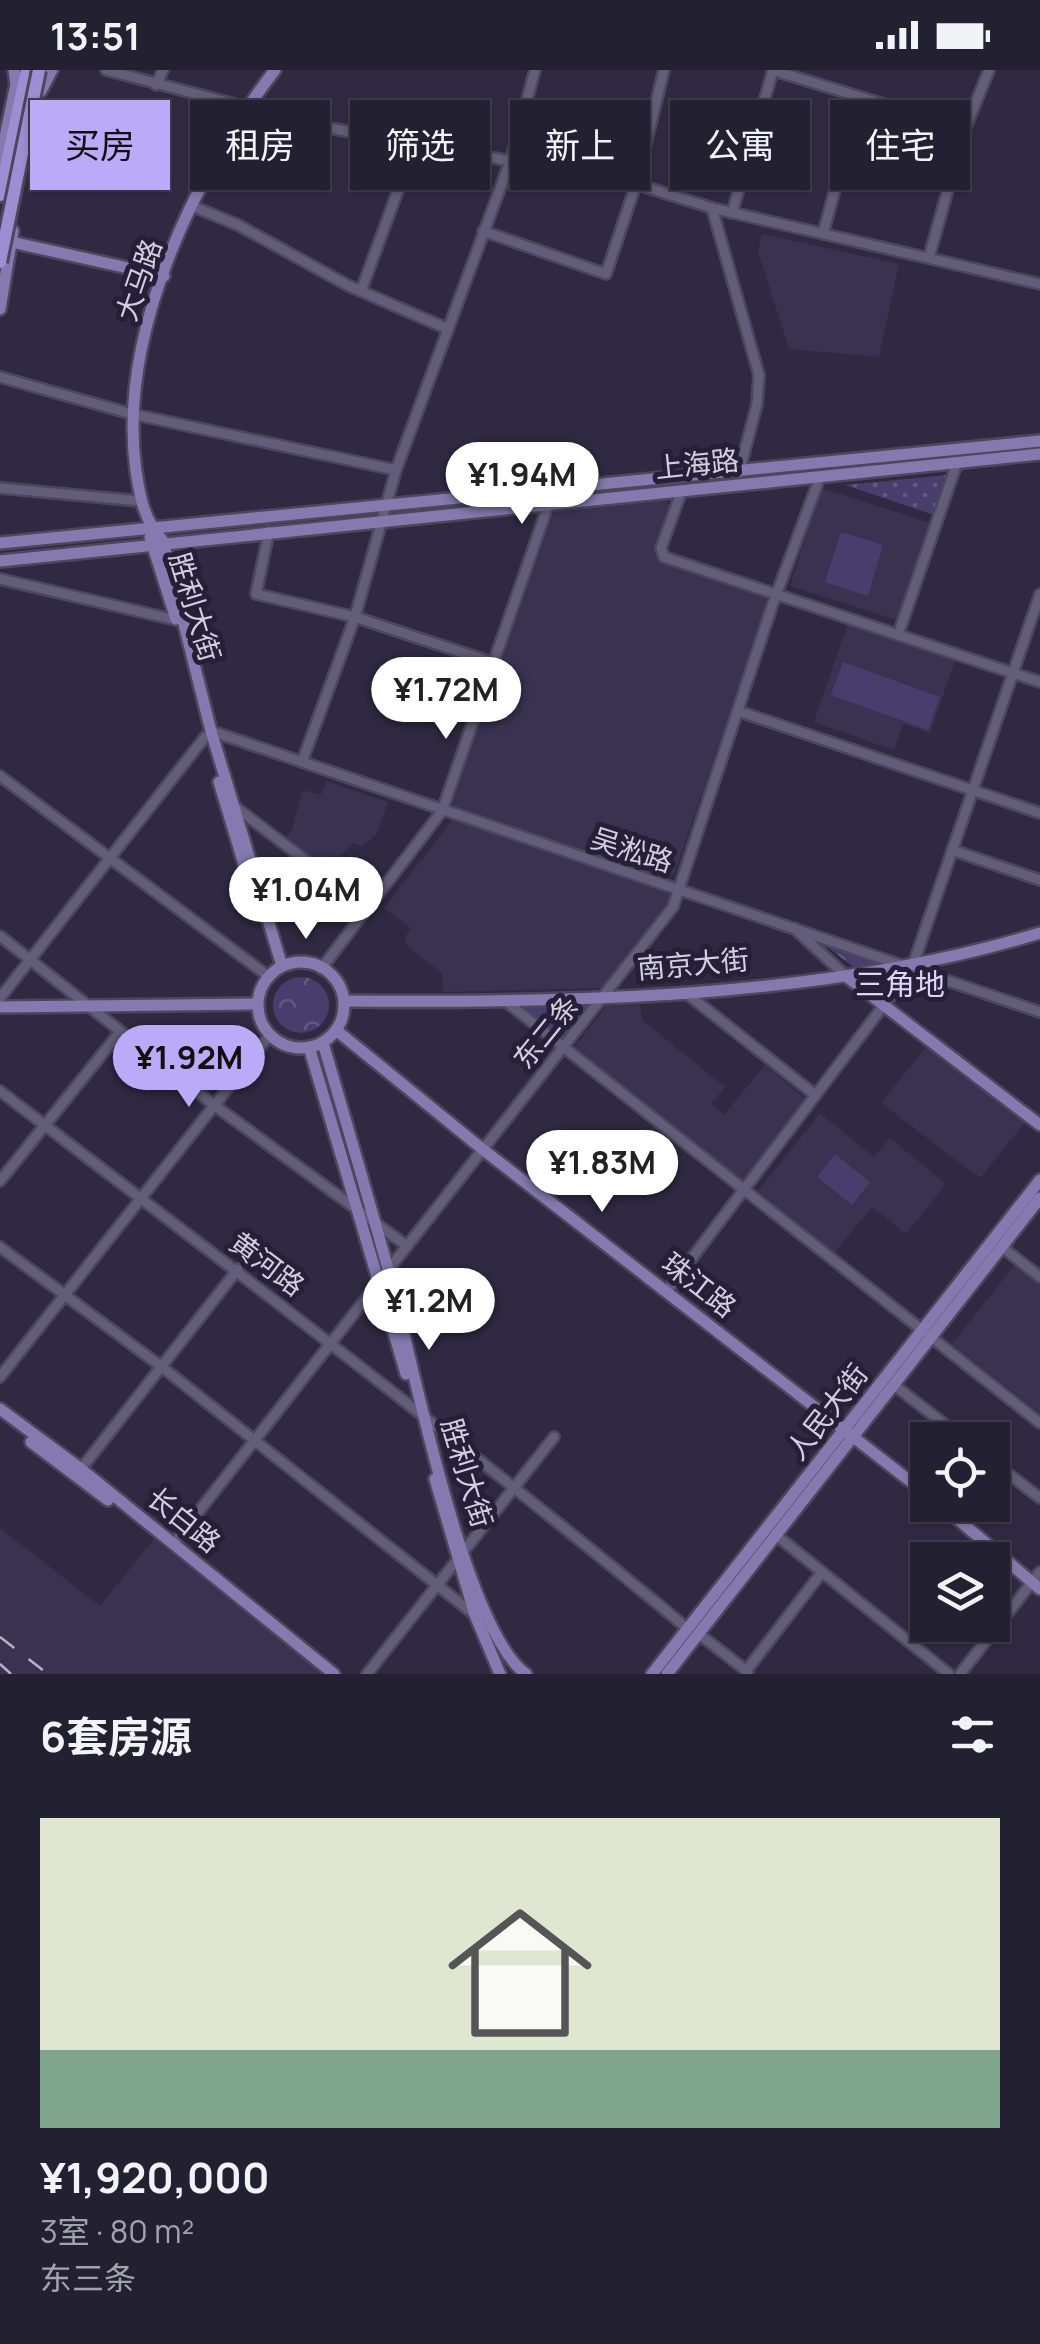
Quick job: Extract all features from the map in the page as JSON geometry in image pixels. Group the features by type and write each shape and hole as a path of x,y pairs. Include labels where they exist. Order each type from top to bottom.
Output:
{"highway":[{"path":"0,195 26,70"},
{"path":"0,262 40,70"}],"main road":[{"path":"0,161 16,84 14,70"},
{"path":"16,84 26,70"},
{"path":"40,70 41,91"},
{"path":"0,309 5,241 41,91 52,70"},
{"name":"大马路","path":"254,100 276,70"},
{"name":"大马路","path":"151,528 140,501 132,414 138,360 164,276 199,190"},
{"path":"0,230 5,241"},
{"path":"5,241 164,276"},
{"name":"上海路","path":"0,543 739,472 912,450 1040,441"},
{"name":"上海路","path":"0,561 384,518 1040,454"},
{"name":"胜利大街","path":"151,528 208,734 234,806 276,970"},
{"name":"胜利大街","path":"156,542 276,970"},
{"name":"南京大街","path":"344,1001 603,997 847,977 912,968 1040,933"},
{"path":"311,962 322,969 340,984 344,1001 336,1030 323,1043 309,1048 288,1046 269,1036 257,1004 276,970 311,962"},
{"path":"847,977 1040,1125"},
{"path":"0,1006 257,1004"},
{"name":"珠江路","path":"336,1030 481,1148 910,1481"},
{"name":"胜利大街","path":"323,1043 388,1270 422,1419"},
{"name":"胜利大街","path":"309,1048 422,1419 475,1615 500,1674"},
{"name":"人民大街","path":"667,1674 693,1632 926,1334 1040,1180"},
{"name":"人民大街","path":"652,1674 776,1535 848,1433 894,1385 926,1334 1040,1198"},
{"name":"长白路","path":"0,1409 82,1469 331,1674"},
{"name":"长白路","path":"0,1418 331,1674"},
{"path":"962,1522 1037,1581"},
{"name":"胜利大街","path":"460,1554 506,1658 526,1674"}],"street":[{"path":"106,70 214,100"},
{"path":"156,85 163,70"},
{"path":"527,100 535,70"},
{"path":"650,127 664,70"},
{"path":"732,213 772,70 858,100"},
{"path":"970,116 989,70"},
{"path":"302,762 355,617 396,470 510,162"},
{"path":"650,188 732,213 1040,284"},
{"path":"361,291 398,190"},
{"path":"483,231 606,274 634,190"},
{"path":"822,234 834,190"},
{"path":"930,257 948,190"},
{"path":"192,206 238,225 361,291 448,328"},
{"path":"712,208 759,375 757,404 739,472"},
{"path":"0,378 132,414 396,470"},
{"path":"898,635 957,462"},
{"name":"东二条","path":"174,1544 673,907 820,477"},
{"path":"0,488 140,501"},
{"path":"682,490 661,548 668,559 1040,682"},
{"path":"322,969 442,811 549,504"},
{"path":"269,530 256,594 355,617 494,663"},
{"path":"0,580 176,620"},
{"path":"667,1291 912,968 1040,594"},
{"path":"738,710 1040,813"},
{"path":"0,998 208,734"},
{"name":"吴淞路","path":"208,734 302,762 1040,1012"},
{"path":"0,776 108,860 276,970"},
{"path":"234,806 367,907"},
{"path":"952,850 1040,880"},
{"path":"792,926 847,977"},
{"path":"0,936 214,1105 407,1246"},
{"path":"683,990 814,1094"},
{"path":"504,1000 1040,1423"},
{"path":"0,1181 120,1032"},
{"path":"0,1377 269,1036"},
{"name":"黄河路","path":"0,1092 139,1200 238,1269 422,1419 515,1486 693,1632 748,1672"},
{"path":"0,1247 162,1366 475,1615"},
{"path":"1002,1247 1040,1277"},
{"path":"82,1469 238,1269"},
{"path":"894,1385 942,1422"},
{"path":"367,1674 554,1437"},
{"path":"1010,1476 1040,1498"},
{"path":"776,1535 949,1674"},
{"path":"748,1672 822,1572"},
{"path":"960,1674 1037,1581"}],"shaded area":[{"path":"762,234 899,264 879,357 789,349 758,251"},
{"path":"821,488 931,523 900,621 790,586"},
{"path":"665,499 670,506 657,543 659,554 763,593 767,603 675,873 665,880 455,810 452,803 553,514 558,508"},
{"path":"848,623 955,661 930,733 903,724 894,750 814,722"},
{"path":"326,781 388,802 376,835 362,846 353,843 326,871 283,839 291,832 303,790 321,795"},
{"path":"453,819 677,893 602,988 443,992 442,973 406,945 405,937 411,928 384,908"},
{"path":"640,1005 642,1020 725,1087 711,1104 724,1115 765,1065 811,1103 746,1183 574,1048 606,1006"},
{"path":"929,1043 1026,1121 980,1178 881,1103"},
{"path":"820,1113 874,1157 890,1138 946,1184 906,1234 872,1207 834,1253 758,1191"},
{"path":"1016,1263 1040,1282 1040,1413 952,1344"},
{"path":"0,1528 100,1606 154,1539 325,1674 0,1674"}],"green space":[{"path":"947,475 934,515 845,485"},
{"path":"841,532 883,545 868,596 825,582"},
{"path":"843,662 940,697 928,730 831,695"},
{"path":"813,936 908,967 860,972"},
{"path":"301,977 321,985 329,1005 321,1025 301,1033 281,1025 273,1005 281,985"},
{"path":"592,1002 563,1039 520,1006"},
{"path":"835,1154 870,1182 852,1205 817,1177"}],"railway":[{"path":"0,1637 48,1674"},
{"path":"0,1664 11,1674"}],"district":[{"name":"三角地","path":"900,985"}]}
